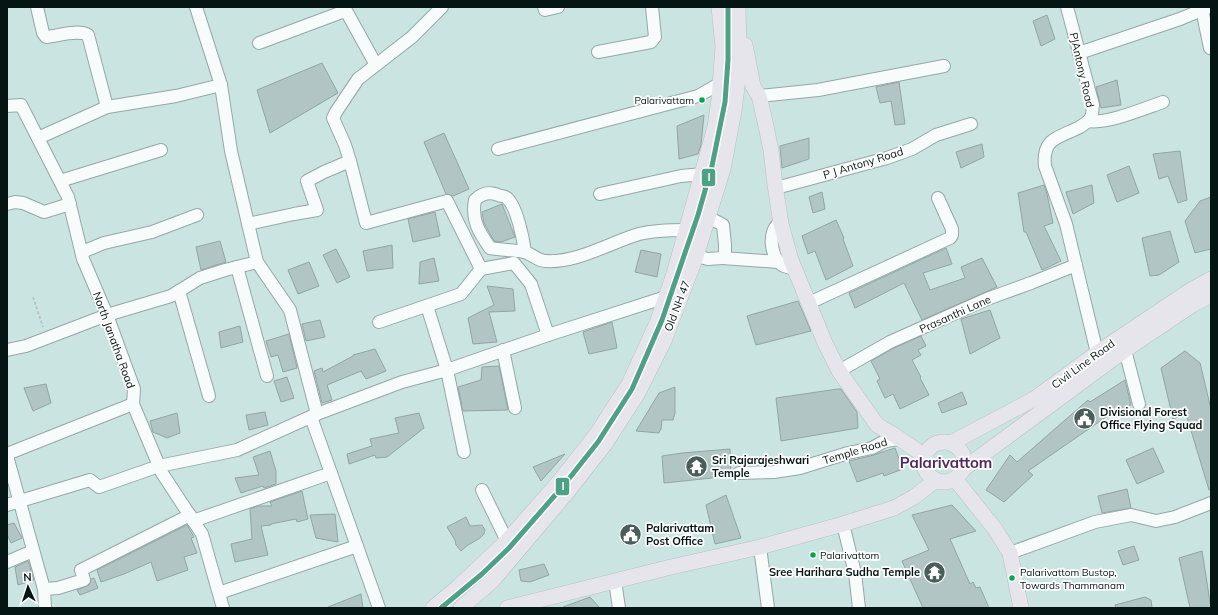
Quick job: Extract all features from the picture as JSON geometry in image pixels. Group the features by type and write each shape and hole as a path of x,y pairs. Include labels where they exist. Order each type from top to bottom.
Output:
{"main road":[{"name":"Old NH 47","path":"433,607 507,541 558,483 596,436 629,384 657,323 674,274 715,127 723,47 718,7"},
{"name":"Old NH 47","path":"461,608 493,580 569,490 605,444 638,393 664,341 696,256 723,169 734,111 738,79 740,53 738,10"},
{"name":"Old NH 47","path":"738,10 771,150 781,222 791,260 825,343 839,371 877,425 925,456"},
{"name":"Civil Line Road","path":"951,443 1034,399 1097,353 1191,290 1211,279"},
{"name":"Civil Line Road","path":"958,475 1125,350 1192,305 1211,295"},
{"path":"938,443 951,443 960,450 964,460 958,475 945,482 936,480 928,475 924,466 925,456 930,448 938,443"},
{"path":"958,475 996,529 1010,553 1021,608"},
{"path":"507,608 528,605 615,581 760,547 843,524 894,508 914,497 936,480"}],"street":[{"path":"37,7 43,33 46,37 76,33 84,33 88,35 107,107"},
{"path":"196,7 221,85 231,151 257,262 290,310 314,415 331,473 379,608"},
{"path":"544,7 546,10 558,7"},
{"path":"598,52 651,42 655,37 652,7"},
{"name":"PJAntony Road","path":"1067,7 1092,105 1092,116 1086,123 1050,142 1046,148 1044,157 1045,166 1066,224 1076,265"},
{"path":"1079,53 1180,19 1205,8 1210,48"},
{"path":"259,43 345,9 376,65"},
{"path":"436,10 412,37 358,79 333,118 345,145 366,223 447,201 481,269"},
{"path":"498,149 698,96 719,84 738,79 745,78 756,91 818,90 944,66"},
{"path":"38,138 107,107 176,96 221,85"},
{"path":"1088,121 1106,121 1163,102"},
{"name":"North Janatha Road","path":"7,106 21,105 68,197 83,259 107,315 134,389 133,404 162,473 202,534 223,608"},
{"name":"P J Antony Road","path":"776,188 887,158 912,149 936,135 971,124"},
{"path":"60,181 161,150"},
{"path":"248,224 317,210 308,181 324,172 350,161"},
{"path":"600,194 681,176 703,174"},
{"path":"525,252 518,219 507,198 492,192 480,195 475,200 473,211 475,222 490,248 525,252 536,259 545,261 564,260 639,234 655,230 687,230"},
{"path":"809,303 950,238 952,235 952,229 938,198"},
{"path":"7,204 15,202 22,203 44,212 70,204"},
{"path":"82,252 104,243 152,232 197,215"},
{"path":"708,217 723,224 725,253 722,258"},
{"path":"781,222 776,224 773,230 773,251 782,265 795,269"},
{"path":"696,256 714,259 722,258 780,262"},
{"path":"7,350 26,346 107,315 171,296 200,278 257,262"},
{"path":"379,322 461,294 481,269 514,263 531,284 548,335"},
{"path":"1076,265 1097,353"},
{"name":"Prasanthi Lane","path":"839,371 890,342 987,298 1031,283 1076,265"},
{"path":"237,267 268,376"},
{"path":"179,292 209,396"},
{"path":"7,505 90,480 99,488 159,466 237,450 314,415 402,382 447,370 548,335 666,297"},
{"path":"427,306 447,370 464,452"},
{"path":"504,350 515,408"},
{"path":"1125,350 1139,404"},
{"path":"45,608 44,589 7,455 133,404"},
{"name":"Temple Road","path":"739,473 774,472 800,468 848,453 872,448 885,441 900,439"},
{"path":"44,589 58,588 84,580 81,570 191,518 331,473"},
{"path":"482,490 507,541"},
{"path":"1010,553 1095,522 1131,515 1156,521 1176,517 1211,503"},
{"path":"843,524 855,574 859,608"},
{"path":"219,593 357,546"},
{"path":"760,547 768,608"},
{"path":"7,562 33,551"},
{"path":"615,581 619,608"}],"path":[{"path":"33,297 47,338"}],"building":[{"path":"1047,15 1055,39 1041,46 1033,21"},
{"path":"322,63 338,93 270,133 257,90"},
{"path":"1117,80 1121,105 1101,108 1096,87"},
{"path":"899,82 905,124 895,125 891,101 880,103 876,87"},
{"path":"704,115 701,145 698,154 679,159 677,126"},
{"path":"444,133 469,189 453,196 446,194 424,142"},
{"path":"809,138 809,159 782,168 780,146"},
{"path":"982,144 984,157 961,168 956,152"},
{"path":"1180,151 1187,200 1178,203 1168,176 1159,179 1153,154"},
{"path":"1129,166 1139,193 1117,202 1107,175"},
{"path":"1044,185 1053,223 1044,226 1061,261 1042,270 1026,232 1024,232 1018,193"},
{"path":"1092,185 1094,203 1073,214 1066,192"},
{"path":"822,192 825,209 813,213 809,197"},
{"path":"1211,197 1211,249 1195,253 1185,221 1200,201"},
{"path":"502,204 515,237 501,242 494,241 484,223 482,212"},
{"path":"435,212 440,236 413,242 408,219"},
{"path":"836,220 844,238 843,239 853,266 826,280 815,251 808,254 802,236"},
{"path":"1170,231 1179,262 1159,275 1150,276 1142,238"},
{"path":"220,241 226,262 201,270 196,247"},
{"path":"392,245 393,268 367,271 363,251"},
{"path":"946,248 952,264 923,273 930,290 965,278 961,267 982,258 997,287 922,320 904,283 855,308 849,293"},
{"path":"336,249 350,277 337,283 323,255"},
{"path":"641,250 661,254 657,277 635,272"},
{"path":"434,258 439,281 419,284 420,262"},
{"path":"309,262 319,286 298,294 288,270"},
{"path":"487,286 513,289 515,311 489,312 497,342 473,344 468,318 494,305"},
{"path":"798,301 811,331 756,345 747,316"},
{"path":"990,310 1000,338 970,354 961,319"},
{"path":"320,320 325,337 306,341 302,324"},
{"path":"612,322 617,348 589,354 583,332"},
{"path":"240,326 243,342 221,348 219,332"},
{"path":"289,334 297,368 283,372 278,355 271,357 266,341"},
{"path":"921,336 926,346 918,350 921,355 912,360 929,395 900,409 893,394 885,398 877,381 880,379 871,361 892,349"},
{"path":"375,349 386,371 366,379 361,371 327,385 332,400 322,403 314,371 322,368 323,372 353,355"},
{"path":"1185,351 1200,363 1211,409 1211,489 1209,490 1186,414 1173,419 1161,368"},
{"path":"499,366 508,410 463,411 458,387 481,380 482,367"},
{"path":"287,377 294,398 281,402 274,381"},
{"path":"1125,380 1131,405 1106,417 1028,471 1033,475 1004,502 986,490 1010,455 1017,462 1088,400 1090,402"},
{"path":"46,384 51,403 33,411 24,388"},
{"path":"675,387 675,413 673,420 662,420 659,433 636,431 659,393"},
{"path":"841,389 857,412 858,428 781,441 776,398"},
{"path":"962,392 967,404 942,413 938,403"},
{"path":"265,412 268,425 249,430 246,415"},
{"path":"177,413 180,433 167,438 153,432 150,421"},
{"path":"419,413 424,428 387,457 376,458 375,455 349,464 347,454 372,446 370,439 399,433 395,418"},
{"path":"895,448 903,469 884,476 883,473 857,482 849,461"},
{"path":"1153,448 1164,472 1137,484 1126,460"},
{"name":"Sri Rajarajeshwari Temple","path":"730,449 731,476 664,483 662,456"},
{"path":"270,451 276,471 276,484 264,488 263,486 241,493 235,478 259,475 253,457"},
{"path":"565,454 541,481 533,467"},
{"path":"1127,489 1131,508 1102,513 1098,496"},
{"path":"302,491 308,519 297,522 296,519 261,526 268,555 235,562 231,544 252,539 250,509 258,506 272,506 270,502"},
{"path":"726,495 741,538 715,544 706,505"},
{"name":"Sree Harihara Sudha Temple","path":"952,505 976,531 950,539 970,584 973,582 976,588 980,587 989,608 923,608 902,561 929,550 912,515"},
{"path":"335,514 338,542 316,538 310,515"},
{"path":"466,517 470,526 482,525 485,530 484,534 480,538 461,551 456,545 455,540 447,527"},
{"path":"14,523 22,538 11,543 7,534 7,525"},
{"path":"187,525 194,537 191,538 197,553 184,557 188,570 157,581 151,562 101,582 97,570"},
{"path":"1134,546 1139,560 1123,565 1118,551"},
{"path":"1202,551 1211,608 1190,608 1179,558"},
{"path":"28,561 34,580 18,585 15,567"},
{"path":"544,564 549,575 530,582 521,581 519,570"},
{"path":"94,578 98,588 80,595 77,590 89,585 91,579"},
{"path":"361,594 363,608 328,608 328,607"},
{"path":"590,597 600,608 563,608 563,607"},
{"path":"1145,597 1151,600 1152,608 1116,608 1115,605"}],"transit line":[{"name":"I","path":"441,608 482,574 509,548 564,485 598,442 632,389 662,320 698,215 712,166 725,102 728,60 728,7"}],"place":[{"name":"Palarivattam","path":"702,100"},
{"name":"Divisional Forest Office Flying Squad","path":"1084,418"},
{"name":"Sri Rajarajeshwari Temple","path":"697,466"},
{"name":"Palarivattam Post Office","path":"631,534"},
{"name":"Palarivattom","path":"813,555"},
{"name":"Sree Harihara Sudha Temple","path":"935,572"},
{"name":"Palarivattom Bustop, Towards Thammanam","path":"1012,578"}],"district":[{"name":"Palarivattom","path":"946,463"}]}
